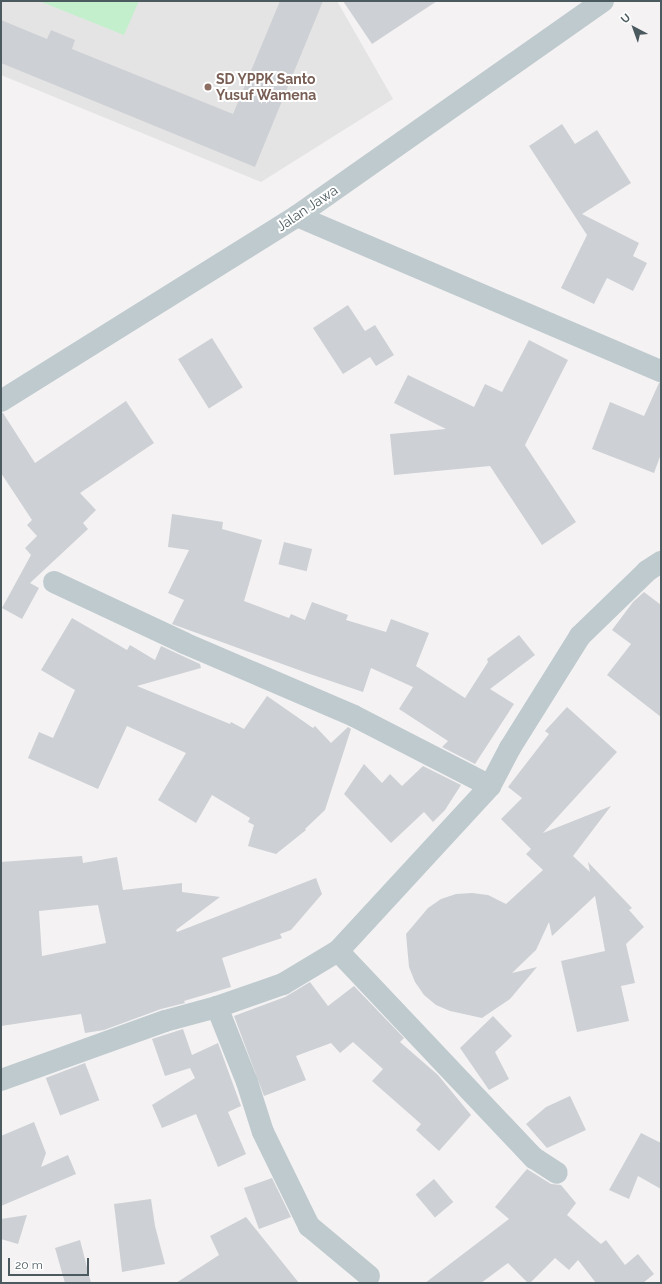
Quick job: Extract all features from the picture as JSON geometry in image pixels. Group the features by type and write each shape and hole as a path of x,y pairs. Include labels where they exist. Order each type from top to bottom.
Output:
{"street":[{"name":"Jalan Jawa","path":"1,401 297,216 603,1"},
{"path":"297,216 661,371"},
{"path":"1,1080 165,1021 217,1007 282,984 338,951 490,786 510,748 580,636 647,571 661,562"},
{"path":"54,582 184,643 354,716 490,786"},
{"path":"338,951 534,1158 556,1173"},
{"path":"217,1007 247,1082 263,1132 309,1226 369,1276"}],"shaded area":[{"name":"SD YPPK Santo Yusuf Wamena","path":"1,1 337,1 393,99 261,182 1,75"}],"green space":[{"path":"39,1 139,1 124,35"}],"building":[{"path":"280,1 323,1 255,167 1,63 1,20 47,39 51,30 75,40 72,49 233,114"},
{"path":"343,1 437,1 372,44"},
{"path":"562,124 575,144 597,130 631,183 582,214 639,243 633,256 647,263 633,291 607,278 594,304 561,288 587,235 529,146"},
{"path":"348,305 365,331 375,325 394,355 376,366 370,357 343,374 313,328"},
{"path":"212,338 243,387 209,408 178,359"},
{"path":"529,340 568,360 525,445 576,522 542,545 490,466 394,475 390,434 446,429 394,403 408,375 474,407 485,384 502,392"},
{"path":"659,383 661,383 661,454 654,473 592,449 610,402 644,416"},
{"path":"126,401 154,443 80,493 96,510 83,523 88,529 30,583 39,588 22,619 2,608 31,555 25,548 37,536 27,525 32,520 1,473 1,413 3,413 35,463"},
{"path":"172,514 223,522 222,529 262,540 244,601 289,618 291,614 305,620 312,602 348,615 346,620 386,632 391,619 429,633 416,666 465,698 488,662 487,659 519,635 535,655 490,689 514,704 475,764 442,747 448,741 399,709 413,687 371,668 363,692 172,624 184,600 168,593 189,550 168,547"},
{"path":"284,542 312,549 307,571 278,564"},
{"path":"644,592 661,605 661,717 607,675 631,644 612,630 633,602"},
{"path":"72,618 127,650 130,645 155,660 161,646 200,664 201,668 137,686 230,724 231,722 244,729 267,696 313,728 315,726 331,743 348,727 351,729 325,810 305,829 306,830 276,854 248,846 254,825 248,822 250,818 212,795 196,823 158,800 186,753 127,726 98,789 28,758 39,732 53,738 75,690 41,670"},
{"path":"567,707 617,752 543,833 611,806 573,856 590,872 588,862 632,908 629,910 644,927 626,944 635,983 621,986 629,1021 577,1032 561,961 605,951 595,896 552,936 549,922 536,950 512,973 537,967 510,999 482,1018 450,1011 436,1005 424,995 415,982 409,967 406,934 428,908 441,899 456,894 472,893 488,895 506,904 543,870 526,854 531,849 501,819 522,798 508,787 549,734 545,731"},
{"path":"364,764 382,783 390,774 402,786 423,766 461,785 445,810 433,822 424,812 391,843 344,794"},
{"path":"82,856 83,863 117,857 123,890 182,883 182,892 220,897 176,930 177,932 316,878 322,894 291,930 280,934 282,938 222,958 231,987 184,1001 185,1003 161,1009 104,1030 85,1033 81,1014 1,1026 1,862","holes":["98,905 106,943 42,956 39,911"]},
{"path":"310,982 328,1006 354,986 404,1038 400,1042 438,1075 471,1115 439,1151 416,1130 421,1124 372,1081 383,1069 353,1042 340,1053 331,1043 296,1056 306,1080 264,1096 234,1016 285,997"},
{"path":"493,1016 512,1036 495,1052 509,1079 489,1090 460,1048"},
{"path":"183,1029 192,1055 218,1043 241,1106 228,1112 246,1154 218,1167 196,1114 162,1128 152,1105 195,1078 190,1068 165,1076 152,1039"},
{"path":"85,1063 99,1100 60,1115 46,1078"},
{"path":"570,1096 586,1130 547,1148 526,1124 546,1107"},
{"path":"34,1122 46,1153 41,1167 68,1155 76,1174 1,1206 1,1136"},
{"path":"641,1133 661,1143 661,1189 638,1176 629,1199 609,1190"},
{"path":"527,1169 551,1184 561,1185 576,1203 567,1215 601,1244 606,1240 625,1265 638,1254 654,1274 643,1283 596,1283 578,1260 569,1270 555,1258 530,1283 528,1283 508,1263 481,1283 425,1283 509,1219 495,1207"},
{"path":"272,1178 291,1217 259,1229 244,1188"},
{"path":"434,1179 453,1202 435,1217 416,1194"},
{"path":"151,1199 155,1226 165,1264 122,1272 114,1204"},
{"path":"27,1215 18,1244 1,1239 1,1219"},
{"path":"246,1217 299,1283 176,1283 219,1255 210,1236"},
{"path":"80,1240 91,1283 65,1283 55,1248"}],"place":[{"name":"SD YPPK Santo Yusuf Wamena","path":"208,87"}]}
